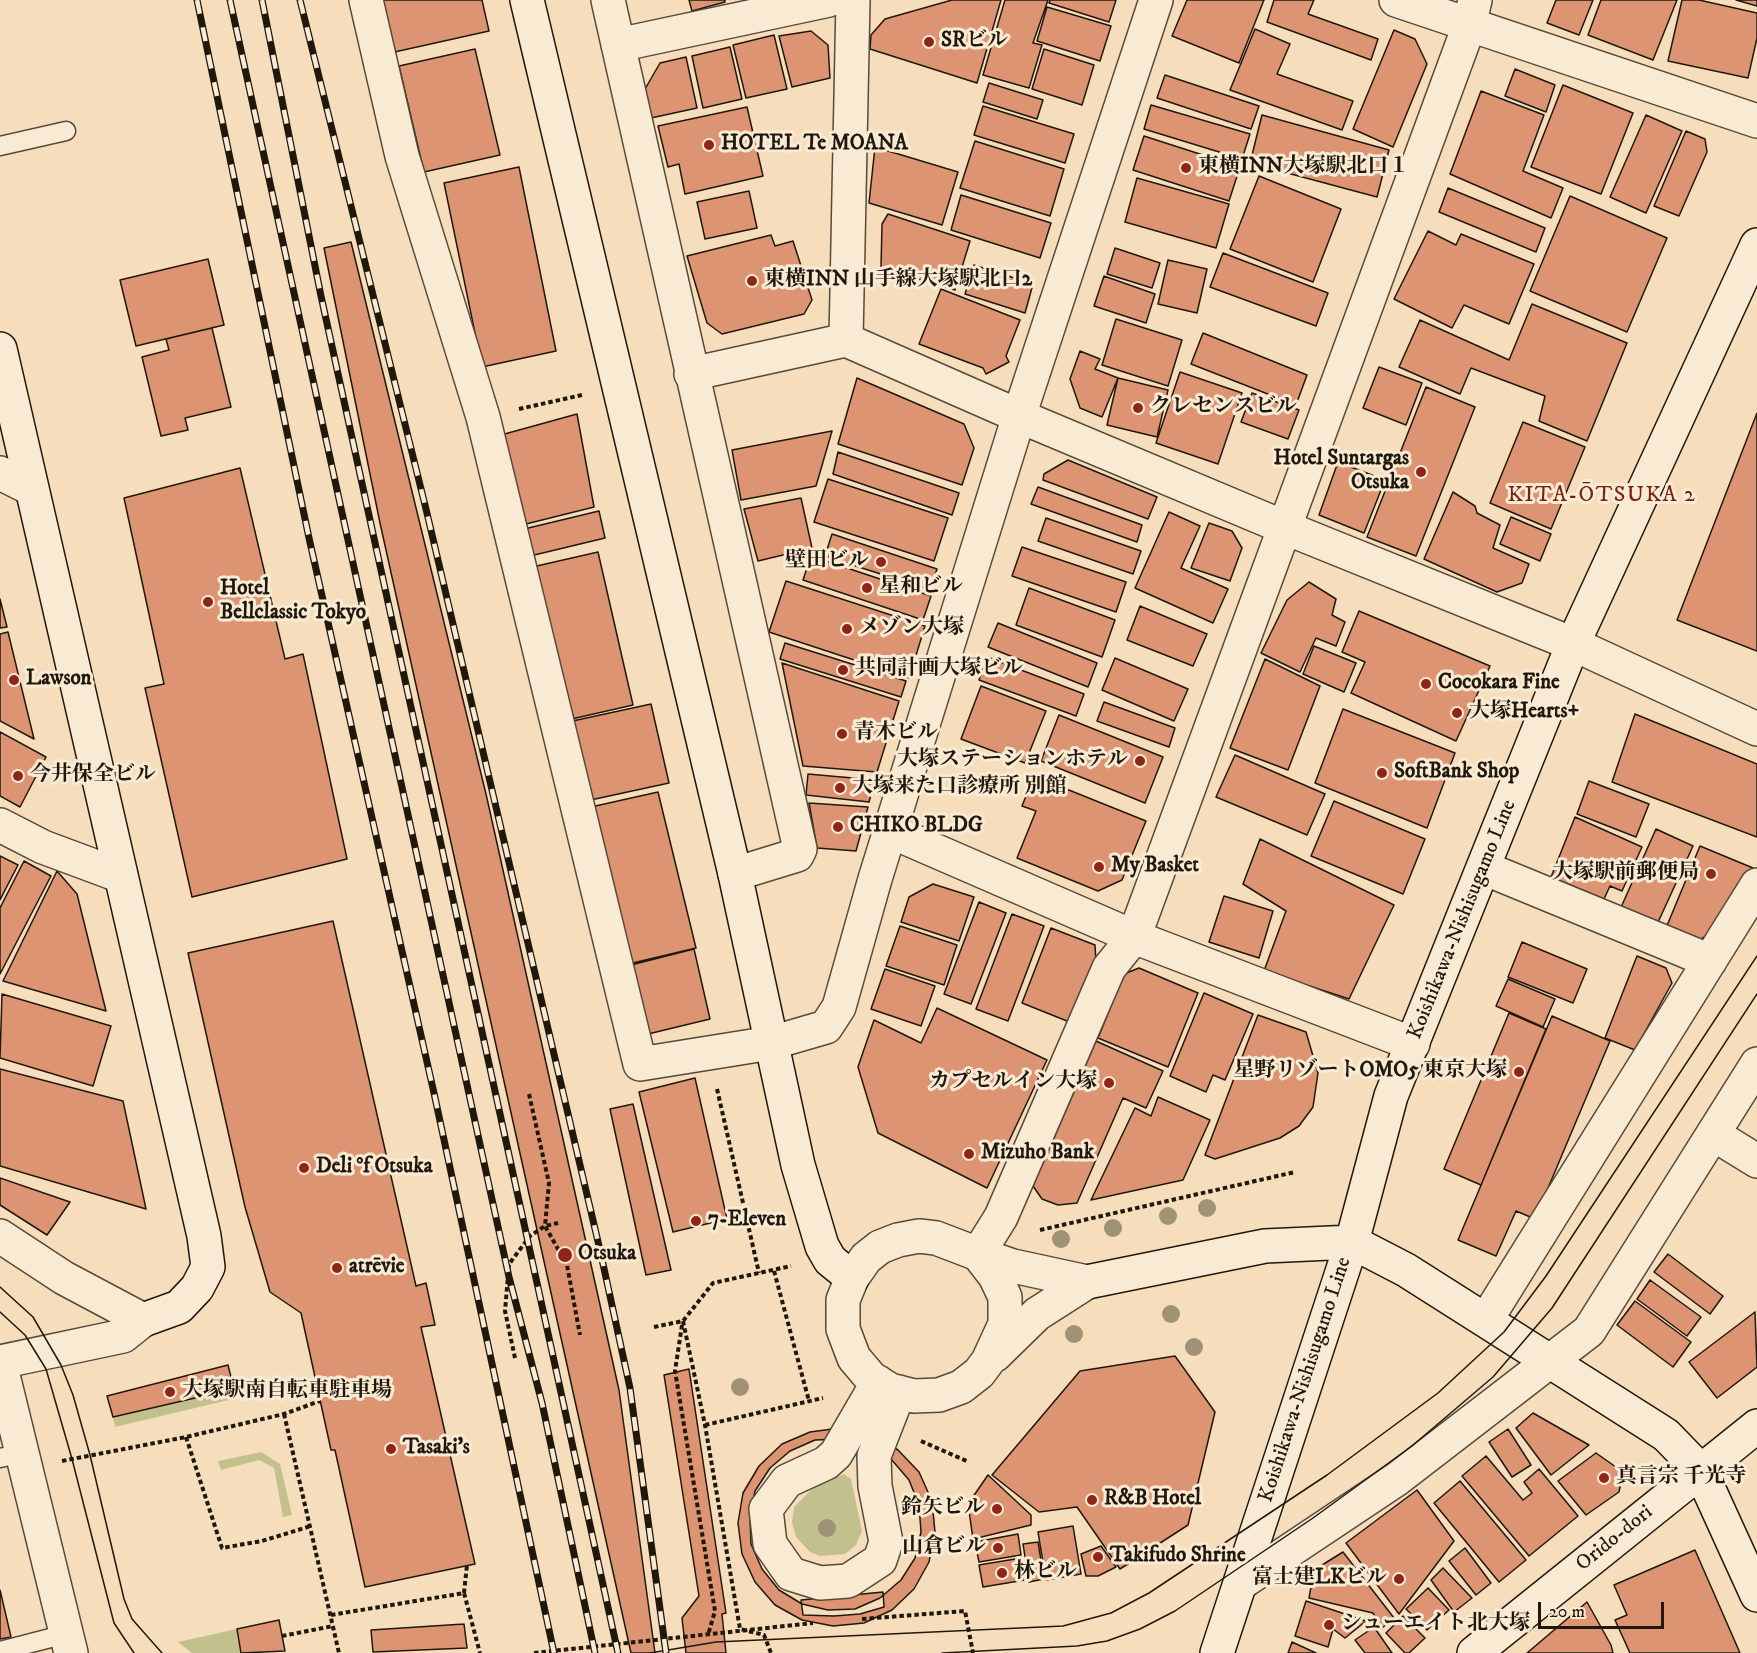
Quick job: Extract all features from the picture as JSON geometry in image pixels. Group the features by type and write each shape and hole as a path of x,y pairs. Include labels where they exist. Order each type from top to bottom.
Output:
{"street":[{"path":"366,0 402,156 483,417 640,1064 771,1043 826,1027 839,1007 890,831 1019,416 1156,0"},
{"path":"527,0 735,874 798,1165 822,1246 830,1260 852,1278"},
{"path":"608,0 800,849 797,855 735,874"},
{"path":"618,45 829,0"},
{"path":"846,340 853,0"},
{"path":"1396,0 1472,13 1757,121"},
{"path":"978,1254 1001,1217 1109,968 1134,937 1286,528 1472,13"},
{"name":"Koishikawa-Nishisugamo Line","path":"1217,1653 1352,1242 1391,1096 1573,644 1757,244"},
{"path":"692,374 846,340 1019,416 1286,528 1573,644 1757,729"},
{"path":"0,349 208,1267 197,1288 179,1307 143,1320 123,1336 0,1363 11,1455 68,1644"},
{"path":"0,473 30,488"},
{"path":"0,825 43,847 121,876"},
{"path":"890,831 1134,937 1413,1044"},
{"path":"1484,868 1710,961"},
{"path":"1486,1320 1757,885"},
{"path":"1241,1583 1397,1479 1589,1331 1757,1064"},
{"path":"1713,1134 1757,1161"},
{"path":"0,1236 79,1287 143,1320"},
{"path":"1087,1282 1013,1266 936,1238 919,1236 898,1240 880,1247 866,1258 852,1278 843,1300 843,1329 854,1358 889,1387 914,1396 939,1395 961,1387 979,1373 988,1361 1037,1314 1087,1282 1265,1246 1352,1242 1406,1270 1666,1435 1700,1470 1757,1595"},
{"path":"978,1254 995,1276 1005,1297 1005,1324 988,1361"},
{"path":"889,1387 874,1456 874,1486 886,1542 880,1560 848,1581 820,1583 790,1574 770,1544 766,1509 787,1481 826,1463 836,1454 889,1387"},
{"name":"Orido-dori","path":"1474,1653 1700,1470 1752,1436"}],"lane":[{"path":"0,146 66,131"},
{"path":"0,1651 68,1644"}],"path":[{"path":"483,417 575,397"},
{"path":"709,1054 759,1273"},
{"path":"529,1094 549,1184 545,1226 567,1265 580,1335"},
{"path":"1001,1217 1039,1231 1295,1172"},
{"path":"515,1358 505,1311 509,1264 530,1236 545,1226 558,1223"},
{"path":"708,1635 715,1611 675,1371 683,1321 713,1283 789,1268 822,1246"},
{"path":"774,1271 808,1401"},
{"path":"654,1327 683,1321"},
{"path":"683,1321 705,1425 740,1629"},
{"path":"705,1425 827,1397"},
{"path":"55,1462 186,1437 284,1414 320,1401"},
{"path":"284,1414 339,1653"},
{"path":"186,1437 222,1548 262,1541 311,1526"},
{"path":"911,1437 969,1462"},
{"path":"467,1565 464,1593 480,1653"},
{"path":"331,1614 464,1593"},
{"path":"965,1611 973,1653"},
{"path":"282,1636 333,1626"},
{"path":"534,1653 725,1634 740,1629 764,1635 771,1653"}],"shaded area":[{"path":"234,1389 237,1398 115,1427 113,1417"},
{"path":"261,1452 280,1464 292,1515 283,1517 274,1468 259,1460 221,1470 218,1461"},
{"path":"844,1474 851,1479 862,1531 856,1545 845,1554 820,1556 810,1552 796,1537 792,1522 794,1507 812,1489"},
{"path":"237,1629 241,1653 192,1653 178,1642"}],"building":[{"path":"378,0 482,0 489,31 390,53"},
{"path":"689,0 725,0 725,2 692,11"},
{"name":"SRビル","path":"952,0 1001,0 977,83 870,49 871,35 885,19"},
{"path":"1005,0 1048,0 1033,43 1042,45 1029,88 983,75"},
{"path":"1050,0 1116,0 1109,22 1049,3"},
{"path":"1187,0 1264,0 1239,63 1172,36"},
{"path":"1274,0 1314,0 1308,14 1378,39 1371,60 1267,22"},
{"path":"1556,0 1593,0 1579,35 1547,23"},
{"path":"1601,0 1677,0 1653,60 1588,35"},
{"path":"1682,0 1699,0 1757,13 1757,38 1748,78 1668,61"},
{"path":"1736,0 1757,0 1757,6"},
{"path":"1047,7 1111,26 1100,61 1037,41"},
{"path":"1255,29 1290,44 1277,74 1353,101 1342,130 1230,90"},
{"path":"1394,30 1415,39 1427,64 1393,147 1353,129"},
{"path":"811,31 828,45 830,78 792,87 779,36"},
{"path":"774,35 787,89 746,98 733,45"},
{"path":"730,47 742,99 703,108 692,56"},
{"path":"475,49 500,155 424,172 399,66"},
{"path":"1044,49 1094,65 1082,105 1032,89"},
{"path":"686,57 697,108 651,118 645,89 660,63"},
{"path":"1515,69 1555,85 1546,112 1505,96"},
{"path":"1165,75 1259,106 1251,129 1157,98"},
{"path":"989,83 1043,100 1037,119 983,102"},
{"path":"1563,85 1633,113 1601,194 1531,167"},
{"path":"1481,91 1544,115 1523,171 1563,188 1551,218 1450,174"},
{"path":"1151,105 1250,134 1242,159 1144,129"},
{"path":"983,106 1074,134 1065,163 974,135"},
{"name":"HOTEL Te MOANA","path":"747,107 763,176 685,194 679,164 668,167 658,126"},
{"path":"1262,115 1389,150 1377,197 1250,163"},
{"path":"1646,115 1682,131 1646,213 1610,197"},
{"path":"1686,131 1705,139 1707,152 1679,216 1654,206"},
{"name":"東横INN大塚駅北口１","path":"1144,136 1240,167 1229,201 1133,170"},
{"path":"975,141 1064,169 1050,216 960,188"},
{"path":"875,147 958,172 942,225 869,203"},
{"path":"519,167 556,351 482,367 444,183"},
{"path":"1259,176 1341,209 1313,282 1230,249"},
{"path":"1137,178 1229,204 1216,248 1125,222"},
{"path":"1448,188 1545,228 1536,252 1439,212"},
{"path":"749,191 757,228 705,239 697,202"},
{"path":"961,195 1051,223 1040,258 951,230"},
{"path":"1570,196 1667,238 1627,332 1530,291"},
{"path":"888,214 970,241 955,290 881,268 882,224"},
{"path":"1428,231 1456,245 1461,234 1534,264 1509,324 1464,305 1452,328 1394,299"},
{"path":"771,235 775,246 793,241 812,300 804,314 722,334 707,323 687,256"},
{"path":"351,242 486,794 619,1390 655,1653 631,1653 380,523 324,248"},
{"path":"1115,248 1160,263 1152,288 1107,274"},
{"path":"1223,253 1328,293 1316,326 1210,287"},
{"path":"208,259 224,325 136,346 120,280"},
{"path":"1168,260 1207,269 1197,313 1158,304"},
{"path":"974,265 1033,284 1025,313 965,294"},
{"path":"1104,276 1155,294 1146,323 1094,306"},
{"path":"941,289 1020,320 1006,356 1009,362 986,374 983,368 919,344"},
{"path":"1532,304 1627,343 1587,441 1539,421 1545,396 1471,368 1460,394 1399,367 1420,320 1509,360"},
{"path":"1116,319 1182,340 1168,386 1102,365"},
{"path":"212,328 231,407 185,418 188,430 161,436 142,357 169,350 166,339"},
{"path":"1203,333 1307,375 1296,405 1191,364"},
{"path":"1080,351 1100,359 1095,369 1118,378 1102,417 1080,408 1070,379"},
{"path":"1379,367 1422,383 1406,425 1363,408"},
{"path":"1180,372 1242,393 1218,464 1156,443"},
{"path":"857,378 964,424 974,448 962,485 838,444"},
{"name":"クレセンスビル","path":"1118,378 1168,390 1157,437 1107,425"},
{"name":"Hotel Suntargas Otsuka","path":"1426,387 1475,407 1416,556 1367,537"},
{"path":"1252,393 1299,410 1288,439 1241,422"},
{"path":"1757,413 1757,651 1677,620"},
{"path":"577,414 594,507 514,527 501,435"},
{"path":"1523,422 1585,447 1551,529 1490,503"},
{"path":"832,431 816,486 741,500 732,450"},
{"path":"838,452 959,493 952,515 833,474"},
{"path":"1068,460 1157,497 1148,519 1043,480 1044,474"},
{"path":"1338,462 1385,480 1364,533 1319,515"},
{"path":"240,468 285,659 303,654 347,859 192,897 145,688 164,684 124,498"},
{"path":"828,479 948,518 934,561 814,522"},
{"path":"1038,487 1142,525 1137,542 1031,504"},
{"path":"1453,492 1475,506 1477,513 1500,525 1493,548 1529,564 1522,583 1497,592 1424,559"},
{"path":"801,498 812,548 758,561 744,509"},
{"path":"599,511 605,538 526,557 520,530"},
{"path":"1169,512 1200,526 1181,568 1228,589 1213,623 1135,588"},
{"path":"1511,517 1551,534 1540,561 1500,544"},
{"path":"1046,518 1141,551 1133,574 1038,541"},
{"path":"1209,523 1232,531 1242,548 1230,581 1191,568"},
{"name":"壁田ビル","path":"832,534 937,569 930,590 825,556"},
{"path":"1022,547 1126,582 1116,612 1012,576"},
{"path":"598,552 633,705 563,721 528,568"},
{"name":"星和ビル","path":"811,556 931,596 923,620 803,580"},
{"name":"メゾン大塚","path":"786,581 925,626 909,678 769,632"},
{"path":"1309,582 1336,599 1332,615 1345,622 1336,646 1316,638 1300,672 1261,653 1287,600"},
{"path":"1029,588 1115,620 1102,657 1016,625"},
{"path":"0,599 7,627 0,628"},
{"path":"1140,606 1207,634 1193,666 1127,640"},
{"path":"1359,611 1490,666 1456,741 1351,693 1365,662 1342,652"},
{"path":"998,623 1097,663 1088,687 988,647"},
{"path":"8,632 34,739 0,721 0,634"},
{"name":"共同計画大塚ビル","path":"785,643 906,681 901,697 780,659"},
{"path":"1314,646 1356,663 1344,692 1303,674"},
{"path":"987,657 1084,694 1076,716 979,680"},
{"path":"1115,658 1188,689 1174,721 1102,690"},
{"path":"1265,659 1320,686 1288,770 1230,748"},
{"name":"青木ビル","path":"782,663 899,701 877,772 803,766"},
{"path":"981,686 1046,711 1025,763 961,739"},
{"path":"1104,702 1175,728 1169,747 1097,721"},
{"path":"651,704 669,783 586,801 568,722"},
{"path":"1343,709 1455,753 1427,828 1315,783"},
{"path":"1635,714 1757,764 1757,837 1612,782"},
{"path":"1059,715 1163,757 1145,803 1041,761"},
{"name":"今井保全ビル","path":"0,732 46,757 20,807 0,796"},
{"path":"1235,755 1325,794 1307,835 1216,797"},
{"name":"大塚来た口診療所 別館","path":"808,774 875,780 869,802 806,795"},
{"path":"1034,776 1146,821 1122,880 1098,891 1017,858 1036,811 1022,806"},
{"path":"1589,781 1649,804 1636,837 1577,814"},
{"path":"658,792 696,948 620,966 582,809"},
{"path":"1334,801 1425,839 1403,894 1311,856"},
{"name":"CHIKO BLDG","path":"809,803 868,807 856,851 817,848"},
{"path":"1575,817 1642,847 1622,891 1610,886 1604,899 1551,877"},
{"path":"1656,829 1693,846 1654,931 1618,914"},
{"path":"1260,839 1394,905 1349,999 1264,971 1286,911 1243,884"},
{"path":"1700,846 1753,868 1711,933 1696,942 1666,928"},
{"path":"0,856 18,865 0,900"},
{"path":"24,861 51,876 0,974 0,908"},
{"path":"57,871 77,894 106,1011 3,981"},
{"path":"933,884 974,897 959,941 901,922 909,897"},
{"path":"1224,896 1273,911 1259,958 1209,942"},
{"path":"979,902 1006,913 971,1004 944,994"},
{"path":"1012,914 1044,926 1008,1021 976,1009"},
{"name":"atrēvie","path":"333,921 416,1286 426,1283 435,1325 421,1327 475,1564 365,1587 335,1450 331,1450 301,1313 270,1292 245,1207 188,953"},
{"path":"900,926 957,945 944,985 886,966"},
{"path":"1051,928 1095,945 1096,962 1072,1023 1022,1003"},
{"path":"1522,942 1587,969 1573,1003 1508,977"},
{"path":"694,949 710,1019 648,1034 631,965"},
{"path":"1637,956 1666,968 1672,983 1635,1050 1605,1038"},
{"path":"1139,968 1198,993 1168,1067 1098,1038 1124,974"},
{"path":"885,969 935,986 921,1026 871,1009"},
{"path":"1508,979 1555,999 1543,1027 1496,1006"},
{"path":"1204,993 1253,1014 1225,1080 1213,1075 1206,1092 1170,1076"},
{"path":"2,994 111,1026 93,1086 0,1058"},
{"path":"937,1008 1047,1060 987,1188 878,1133 858,1067 874,1020 921,1043"},
{"path":"1509,1013 1546,1029 1481,1185 1444,1169"},
{"path":"1258,1015 1306,1032 1318,1073 1313,1107 1299,1126 1280,1138 1215,1159 1205,1155"},
{"path":"1552,1016 1610,1041 1535,1219 1516,1211 1496,1256 1458,1240"},
{"path":"1096,1041 1163,1071 1146,1108 1123,1098 1077,1203 1058,1205 1042,1199 1033,1186"},
{"path":"0,1069 123,1101 146,1209 0,1166"},
{"path":"695,1078 727,1219 673,1232 639,1092"},
{"path":"1158,1097 1210,1120 1183,1180 1091,1200 1135,1108 1151,1116"},
{"path":"633,1104 671,1270 646,1275 610,1109"},
{"path":"0,1178 70,1202 47,1235 0,1205"},
{"path":"1668,1254 1723,1296 1710,1314 1654,1272"},
{"path":"1650,1280 1701,1317 1687,1336 1637,1299"},
{"path":"1635,1301 1691,1342 1673,1367 1617,1325"},
{"path":"1755,1312 1757,1367 1717,1398 1689,1362"},
{"path":"1175,1356 1215,1412 1188,1525 1120,1569 1077,1507 1039,1512 992,1475 1080,1371"},
{"name":"大塚駅南自転車駐車場","path":"228,1365 234,1389 113,1417 107,1396"},
{"path":"689,1369 726,1613 722,1614 726,1653 686,1653 682,1618 699,1596 664,1375"},
{"path":"1533,1413 1589,1445 1551,1475 1516,1428"},
{"path":"840,1428 871,1434 898,1450 919,1472 932,1501 935,1532 929,1562 914,1589 892,1610 864,1623 833,1626 802,1620 775,1605 755,1582 742,1554 738,1523 743,1493 759,1466 782,1444 810,1432","holes":["842,1439 868,1445 891,1459 909,1480 919,1505 921,1532 915,1558 901,1580 880,1598 855,1609 828,1610 802,1604 779,1590 762,1569 751,1544 750,1518 755,1491 770,1468 790,1451 815,1440"]},
{"path":"1508,1429 1531,1465 1512,1477 1489,1442"},
{"path":"1596,1453 1623,1472 1619,1492 1586,1515 1558,1481"},
{"path":"1486,1456 1523,1500 1532,1493 1524,1482 1539,1469 1578,1516 1529,1556 1462,1476"},
{"name":"鈴矢ビル","path":"988,1475 1031,1515 1031,1525 973,1539 968,1504"},
{"path":"1460,1481 1526,1560 1499,1582 1434,1503"},
{"name":"富士建LKビル","path":"1417,1490 1454,1541 1399,1614 1346,1543"},
{"path":"1073,1526 1081,1574 1046,1580 1038,1532"},
{"name":"山倉ビル","path":"1018,1534 1021,1555 979,1562 975,1542"},
{"path":"1038,1542 1044,1579 1029,1582 1023,1544"},
{"path":"1101,1546 1116,1567 1098,1576 1086,1576 1081,1554"},
{"path":"1465,1548 1491,1583 1476,1595 1449,1561"},
{"path":"1695,1550 1740,1653 1630,1653 1615,1620 1627,1615 1614,1585"},
{"path":"1343,1552 1394,1618 1382,1628 1373,1613 1309,1598 1314,1570"},
{"name":"林ビル","path":"1021,1558 1025,1580 983,1587 979,1565"},
{"path":"1443,1568 1472,1598 1454,1612 1431,1580"},
{"path":"1428,1588 1449,1610 1427,1630 1406,1609"},
{"path":"0,1590 11,1637 0,1639"},
{"path":"883,1592 884,1607 860,1614 803,1615 801,1600"},
{"name":"シューエイト北大塚","path":"1306,1601 1366,1621 1345,1638 1333,1629 1328,1647 1295,1636"},
{"path":"1587,1602 1611,1645 1613,1653 1527,1653"},
{"path":"1403,1616 1425,1638 1409,1653 1405,1653 1386,1633"},
{"path":"279,1620 285,1651 241,1653 237,1629"},
{"path":"464,1624 467,1648 373,1652 371,1630"},
{"path":"1374,1627 1392,1653 1365,1653 1355,1640"},
{"path":"1292,1642 1316,1653 1288,1653"}],"tram line":[{"path":"650,1653 716,1642 1063,1626 1111,1613 1149,1593 1327,1475 1438,1393 1504,1332 1546,1276 1757,956"},
{"path":"942,1653 1077,1646 1107,1641 1140,1629 1175,1611 1313,1518 1412,1446 1493,1377 1552,1308 1757,994"},
{"path":"0,1287 33,1317 61,1365 73,1395 90,1455 124,1599 132,1619 162,1653"},
{"path":"0,1312 25,1335 46,1369 72,1459 114,1623 134,1653"}],"railway":[{"path":"197,0 309,538 434,1093 554,1653"},
{"path":"230,0 509,1277 542,1403 595,1653"},
{"path":"262,0 321,296 618,1653"},
{"path":"300,0 426,509 600,1250 630,1388 666,1653"}],"place":[{"name":"SRビル","path":"929,42"},
{"name":"HOTEL Te MOANA","path":"709,145"},
{"name":"東横INN大塚駅北口１","path":"1186,168"},
{"name":"東横INN 山手線大塚駅北口2","path":"752,281"},
{"name":"クレセンスビル","path":"1138,408"},
{"name":"Hotel Suntargas Otsuka","path":"1421,472"},
{"name":"壁田ビル","path":"881,562"},
{"name":"星和ビル","path":"867,588"},
{"name":"Hotel Bellclassic Tokyo","path":"208,602"},
{"name":"メゾン大塚","path":"847,629"},
{"name":"共同計画大塚ビル","path":"843,670"},
{"name":"Lawson","path":"14,680"},
{"name":"Cocokara Fine","path":"1426,684"},
{"name":"大塚Hearts+","path":"1457,713"},
{"name":"青木ビル","path":"842,734"},
{"name":"大塚ステーションホテル","path":"1140,761"},
{"name":"SoftBank Shop","path":"1382,773"},
{"name":"今井保全ビル","path":"18,776"},
{"name":"大塚来た口診療所 別館","path":"840,788"},
{"name":"CHIKO BLDG","path":"838,827"},
{"name":"My Basket","path":"1099,867"},
{"name":"大塚駅前郵便局","path":"1711,874"},
{"name":"星野リゾートOMO5 東京大塚","path":"1519,1072"},
{"name":"カプセルイン大塚","path":"1109,1083"},
{"name":"Mizuho Bank","path":"969,1154"},
{"name":"Deli °f Otsuka","path":"304,1168"},
{"name":"7-Eleven","path":"696,1221"},
{"name":"Otsuka","path":"565,1255"},
{"name":"atrēvie","path":"337,1268"},
{"name":"大塚駅南自転車駐車場","path":"170,1392"},
{"name":"Tasaki's","path":"391,1449"},
{"name":"真言宗 千光寺","path":"1604,1478"},
{"name":"R&B Hotel","path":"1092,1500"},
{"name":"鈴矢ビル","path":"997,1509"},
{"name":"山倉ビル","path":"998,1548"},
{"name":"Takifudo Shrine","path":"1098,1557"},
{"name":"林ビル","path":"1002,1573"},
{"name":"富士建LKビル","path":"1399,1579"},
{"name":"シューエイト北大塚","path":"1329,1625"}],"district":[{"name":"KITA-ŌTSUKA 2","path":"1602,496"}]}
